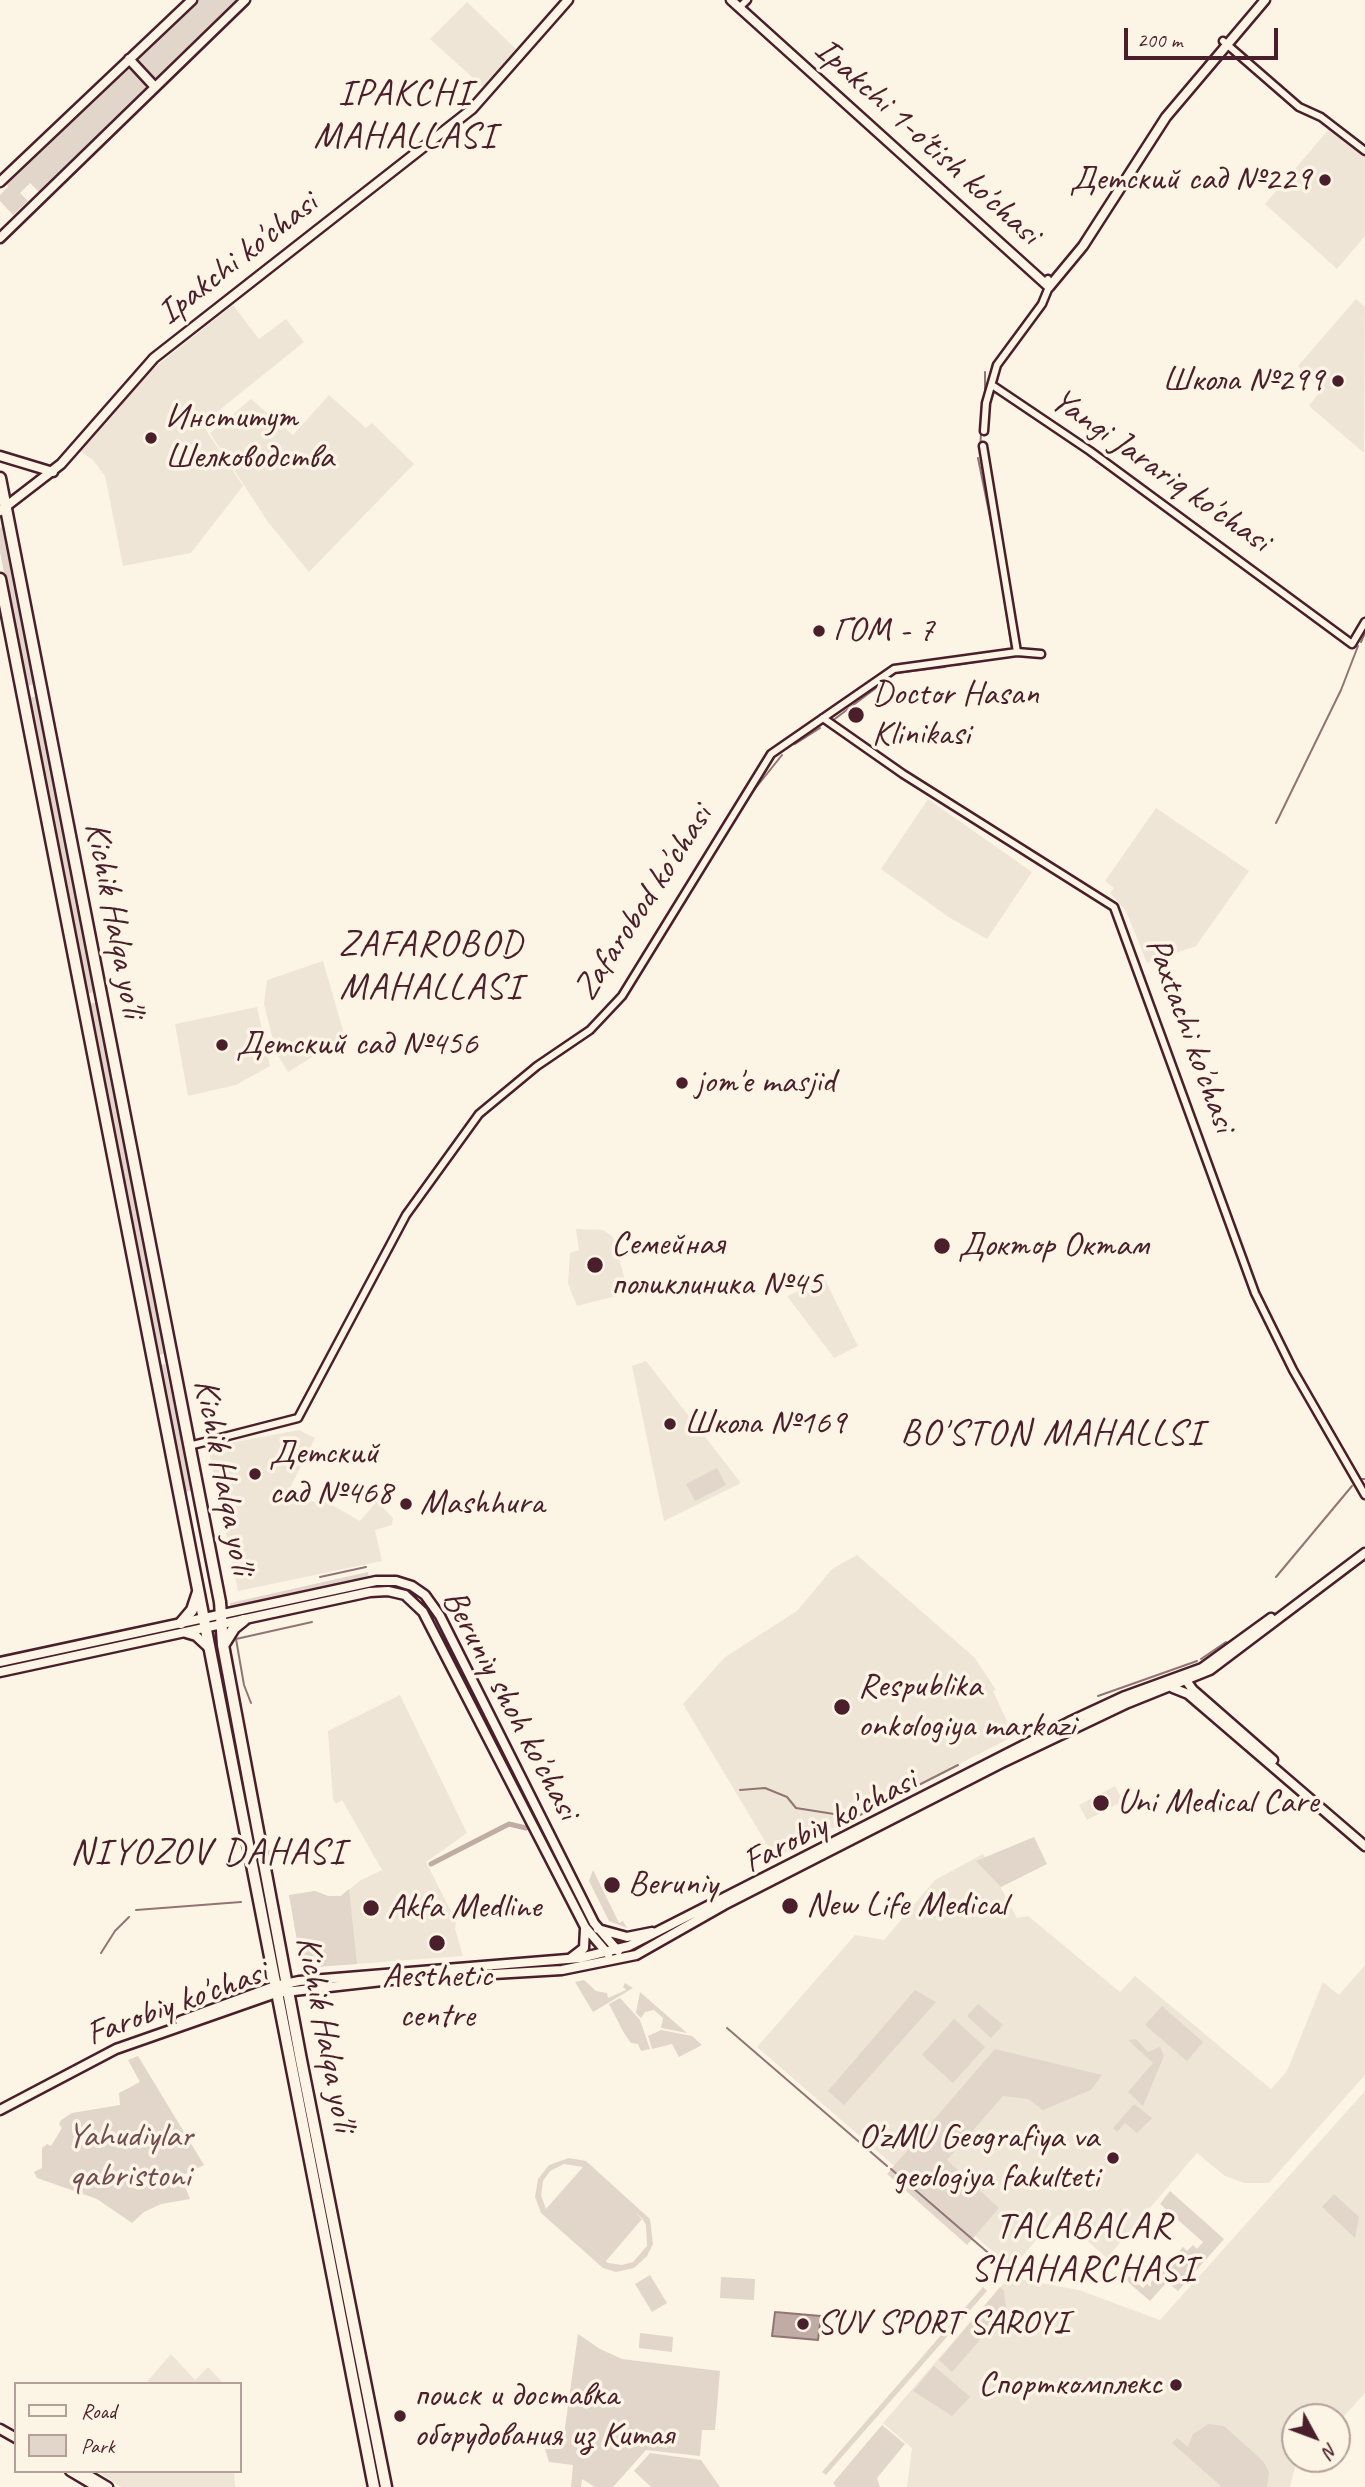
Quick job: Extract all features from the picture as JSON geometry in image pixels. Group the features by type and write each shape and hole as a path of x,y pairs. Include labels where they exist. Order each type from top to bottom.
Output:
{"highway":[{"name":"Kichik Halqa yo'li","path":"0,478 3,508 198,1491 223,1645 386,2487"},
{"name":"Kichik Halqa yo'li","path":"0,579 374,2487"},
{"path":"83,999 101,996"},
{"path":"155,1363 172,1360"},
{"path":"180,1494 190,1497 198,1491"},
{"path":"182,1628 192,1610 199,1588"},
{"path":"223,1645 234,1628 244,1620"},
{"path":"232,1758 237,1759 244,1755"},
{"path":"235,1777 248,1776"},
{"path":"351,2375 362,2372"}],"main road":[{"path":"0,183 192,0"},
{"path":"0,238 246,0"},
{"name":"Ipakchi ko'chasi","path":"3,508 53,472 154,358 472,109 568,0"},
{"name":"Ipakchi 1-o'tish ko'chasi","path":"731,0 741,3 1048,283"},
{"path":"1048,283 1083,246 1166,117 1258,0"},
{"path":"1225,42 1265,0"},
{"path":"129,59 155,87"},
{"path":"0,456 53,472"},
{"name":"Farobiy ko'chasi","path":"288,1987 562,1970 626,1958 1000,1764 1128,1703 1170,1688 1212,1661 1365,1547"},
{"name":"Farobiy ko'chasi","path":"0,2103 115,2044 275,1990 571,1958 618,1950 1069,1722 1143,1689 1183,1680 1225,1659 1365,1553"},
{"name":"Beruniy shoh ko'chasi","path":"0,1662 221,1620 376,1581 403,1582 421,1591 431,1603 598,1929 626,1958"},
{"name":"Beruniy shoh ko'chasi","path":"221,1620 244,1620 373,1591 399,1592 420,1607 585,1927 615,1960"},
{"path":"182,1628 196,1636 211,1651"},
{"name":"Beruniy shoh ko'chasi","path":"0,1672 182,1628"},
{"path":"454,1670 471,1681 468,1698"},
{"path":"1183,1680 1187,1693"},
{"path":"1183,1680 1365,1840"},
{"path":"1170,1688 1187,1693 1365,1846"},
{"path":"571,1958 584,1948 585,1927"},
{"path":"598,1929 632,1937 662,1930"},
{"path":"615,1960 618,1950"},
{"name":"Farobiy ko'chasi","path":"0,2110 116,2049 275,1990"},
{"path":"73,2473 97,2487"},
{"path":"84,2473 108,2487"}],"street":[{"path":"1225,42 1299,107 1321,117 1365,151"},
{"path":"984,431 986,403 997,365 1042,304 1048,283"},
{"name":"Yangi Jarariq ko'chasi","path":"992,385 1090,451 1352,643 1365,622"},
{"path":"983,446 1017,652"},
{"name":"Zafarobod ko'chasi","path":"189,1446 220,1436 285,1424 298,1418 406,1214 479,1114 537,1066 590,1030 609,1013 663,933 771,754 894,670 1017,652 1041,654"},
{"name":"Paxtachi ko'chasi","path":"823,718 896,769 1114,906 1255,1293 1293,1370 1365,1495"}],"shaded area":[{"path":"467,2 517,50 483,87 430,39"},
{"name":"Детский сад №229","path":"1329,129 1365,156 1365,236 1337,269 1265,204"},
{"name":"Школа №299","path":"1356,299 1365,307 1364,453 1309,406 1321,390 1298,366"},
{"name":"Институт Шелководства","path":"233,305 259,339 286,319 304,342 202,424 243,486 191,553 123,566 105,476 93,460 80,451 150,371"},
{"path":"329,395 366,428 372,423 414,464 309,572 268,522 210,433 251,399 293,435"},
{"path":"928,799 1032,872 987,939 950,918 881,869"},
{"path":"1156,808 1249,871 1196,946 1147,963 1126,911 1110,893 1114,888 1105,881"},
{"path":"323,961 345,1037 288,1072 276,1052 264,1004 267,980"},
{"name":"Детский сад №456","path":"257,1007 270,1066 236,1085 188,1096 175,1024"},
{"name":"Семейная поликлиника №45","path":"576,1229 603,1230 613,1237 628,1290 620,1295 577,1306 568,1284 570,1253 579,1250"},
{"path":"825,1280 858,1346 834,1358 787,1296"},
{"name":"Школа №169","path":"646,1361 741,1483 664,1521 632,1366"},
{"path":"299,1430 315,1438 285,1498 302,1495 304,1501 327,1502 360,1521 377,1501 393,1518 392,1525 375,1530 382,1561 238,1591 208,1447"},
{"name":"Respublika onkologiya markazi","path":"857,1555 975,1658 996,1690 993,1691 1014,1736 775,1858 683,1704 725,1657 797,1611 832,1569"},
{"path":"400,1695 467,1833 426,1862 456,1921 455,1929 463,1956 302,1968 289,1895 315,1891 328,1896 341,1896 361,1880 382,1870 342,1800 336,1804 333,1800 328,1731"},
{"name":"Uni Medical Care","path":"1115,1786 1123,1801 1087,1820 1079,1805"},
{"path":"983,1854 1017,1918 1028,1916 1120,1992 1135,1976 1271,2089 1287,2071 1323,1982 1339,1995 1365,1965 1365,2075 1269,2183 1244,2183 1225,2176 1197,2153 1107,2258 1058,2215 1012,2268 757,2047 855,1935 884,1940 935,1880"},
{"path":"1365,2091 1365,2393 1351,2408 1351,2403 1281,2403 1281,2473 1294,2473 1290,2487 907,2487 912,2448 883,2423 1009,2277 1079,2290 1160,2320"},
{"path":"775,2312 821,2316 818,2340 772,2336"},
{"path":"171,2354 195,2380 208,2367 222,2382 147,2382"},
{"path":"100,2473 234,2473 235,2487 121,2487"}],"green space":[{"path":"197,0 238,0 154,80 134,59"},
{"path":"129,65 150,86 40,193 30,183 20,193 28,201 13,215 0,201 0,195 8,187 6,183"},
{"path":"3,525 35,684 26,686 0,552 0,528"},
{"path":"37,696 95,992 86,994 28,698"},
{"path":"97,1002 166,1353 156,1356 88,1004"},
{"path":"165,1364 193,1490 184,1492 162,1383 161,1365"},
{"path":"717,1468 726,1485 695,1501 686,1484"},
{"path":"368,1572 369,1577 231,1608 230,1603"},
{"path":"1034,1837 1047,1864 1001,1887 976,1861"},
{"path":"593,1870 619,1923 623,1921 627,1928 609,1921 589,1881"},
{"path":"349,1889 357,1964 302,1968 289,1895 315,1891 328,1896 341,1896"},
{"path":"584,1980 596,1991 607,1993 608,1998 626,1990 623,1987 625,1983 633,1988 593,2012 575,1982"},
{"path":"915,1990 936,2002 844,2105 828,2091"},
{"path":"640,1992 687,2033 661,2028 663,2018 654,2010 645,2012 641,2018 636,2013"},
{"path":"620,1998 640,2020 650,2049 641,2051 638,2044 631,2043 624,2033 609,2004"},
{"path":"978,2004 1003,2025 991,2038 967,2016"},
{"path":"1162,2006 1203,2042 1187,2061 1145,2025"},
{"path":"954,2019 985,2047 953,2083 922,2055"},
{"path":"661,2030 692,2036 702,2045 679,2057 672,2044 652,2049 648,2036"},
{"path":"1136,2039 1148,2052 1160,2047 1164,2056 1143,2106 1128,2092 1153,2063 1128,2040"},
{"path":"995,2049 1102,2075 1091,2090 1043,2110 1028,2099 1003,2096 947,2160 999,2208 967,2245 887,2174"},
{"name":"Yahudiylar qabristoni","path":"138,2056 204,2165 181,2176 190,2199 161,2204 144,2212 132,2223 97,2199 37,2178 34,2172 42,2168 42,2148 47,2144 51,2146 62,2128 59,2124 61,2120 72,2113 120,2105 119,2093 140,2082 128,2060"},
{"path":"1134,2104 1152,2118 1137,2133 1125,2123 1117,2132 1113,2128"},
{"path":"569,2158 586,2161 650,2219 653,2244 647,2256 634,2268 616,2272 603,2268 541,2213 535,2197 538,2179 549,2165","holes":["564,2164 583,2167 546,2209 541,2195 543,2181 550,2171","550,2212 606,2261 642,2219 635,2212 642,2218 646,2225 647,2246 633,2262 622,2265 608,2263"]},
{"path":"1170,2191 1224,2239 1178,2291 1167,2282 1150,2301 1129,2283 1129,2276 1143,2288 1147,2284 1151,2287 1151,2282 1183,2247 1187,2251 1193,2245 1197,2249 1203,2242 1160,2204"},
{"path":"1334,2194 1359,2217 1355,2238 1322,2207"},
{"path":"650,2275 667,2303 652,2312 635,2284"},
{"path":"721,2277 755,2279 754,2300 720,2298"},
{"path":"983,2287 987,2291 826,2475 822,2472"},
{"path":"1000,2287 1004,2291 1006,2310 952,2372 939,2360"},
{"path":"640,2333 673,2337 672,2352 639,2348"},
{"path":"578,2334 600,2349 622,2359 720,2371 715,2430 702,2430 700,2456 646,2450 613,2487 595,2487 582,2479 581,2487 571,2487 573,2465 549,2462 545,2449 562,2449"},
{"path":"934,2366 970,2397 952,2416 913,2391"},
{"path":"1208,2424 1224,2426 1263,2461 1269,2472 1267,2487 1222,2487 1172,2443 1177,2438 1188,2447 1193,2434"},
{"path":"882,2425 905,2444 877,2478 880,2487 836,2487 833,2483"},
{"path":"650,2453 701,2460 720,2487 651,2487 634,2471"}],"waterway":[{"path":"985,372 985,396"},
{"path":"982,405 982,420"},
{"path":"980,452 981,433"},
{"path":"978,458 998,557 1012,650"},
{"path":"1361,642 1365,633"},
{"path":"1276,823 1341,690 1358,646"},
{"path":"956,665 1012,656"},
{"path":"832,721 896,673 945,667"},
{"path":"795,744 820,728"},
{"path":"733,823 750,795 782,755"},
{"path":"1276,1577 1352,1486"},
{"path":"320,1577 366,1567"},
{"path":"251,1703 244,1685 236,1639 312,1622"},
{"path":"1201,1659 1226,1642"},
{"path":"1098,1696 1197,1661"},
{"path":"856,1817 958,1765"},
{"path":"740,1790 765,1788 787,1797 796,1808 834,1814"},
{"path":"431,1864 509,1824 526,1828"},
{"path":"136,1910 241,1902"},
{"path":"101,1953 115,1931 129,1917"},
{"path":"727,2028 887,2166"},
{"path":"891,2169 993,2257"}],"place":[{"name":"Детский сад №229","path":"1325,180"},
{"name":"Школа №299","path":"1338,381"},
{"name":"Институт Шелководства","path":"151,438"},
{"name":"ГОМ - 7","path":"819,631"},
{"name":"Doctor Hasan Klinikasi","path":"856,715"},
{"name":"Детский сад №456","path":"222,1045"},
{"name":"jom'e masjid","path":"682,1083"},
{"name":"Доктор Октам","path":"942,1246"},
{"name":"Семейная поликлиника №45","path":"595,1265"},
{"name":"Школа №169","path":"670,1424"},
{"name":"Детский сад №468","path":"255,1474"},
{"name":"Mashhura","path":"406,1504"},
{"name":"Respublika onkologiya markazi","path":"842,1707"},
{"name":"Uni Medical Care","path":"1101,1803"},
{"name":"Beruniy","path":"612,1885"},
{"name":"New Life Medical","path":"790,1906"},
{"name":"Akfa Medline","path":"371,1908"},
{"name":"Aesthetic centre","path":"437,1943"},
{"name":"O'zMU Geografiya va geologiya fakulteti","path":"1113,2158"},
{"name":"SUV SPORT SAROYI","path":"803,2324"},
{"name":"Спорткомплекс","path":"1176,2385"},
{"name":"поиск и доставка оборудования из Китая","path":"400,2416"}],"district":[{"name":"IPAKCHI MAHALLASI","path":"405,116"},
{"name":"ZAFAROBOD MAHALLASI","path":"431,966"},
{"name":"BO'STON MAHALLSI","path":"1052,1434"},
{"name":"NIYOZOV DAHASI","path":"208,1853"},
{"name":"TALABALAR SHAHARCHASI","path":"1084,2248"}]}
